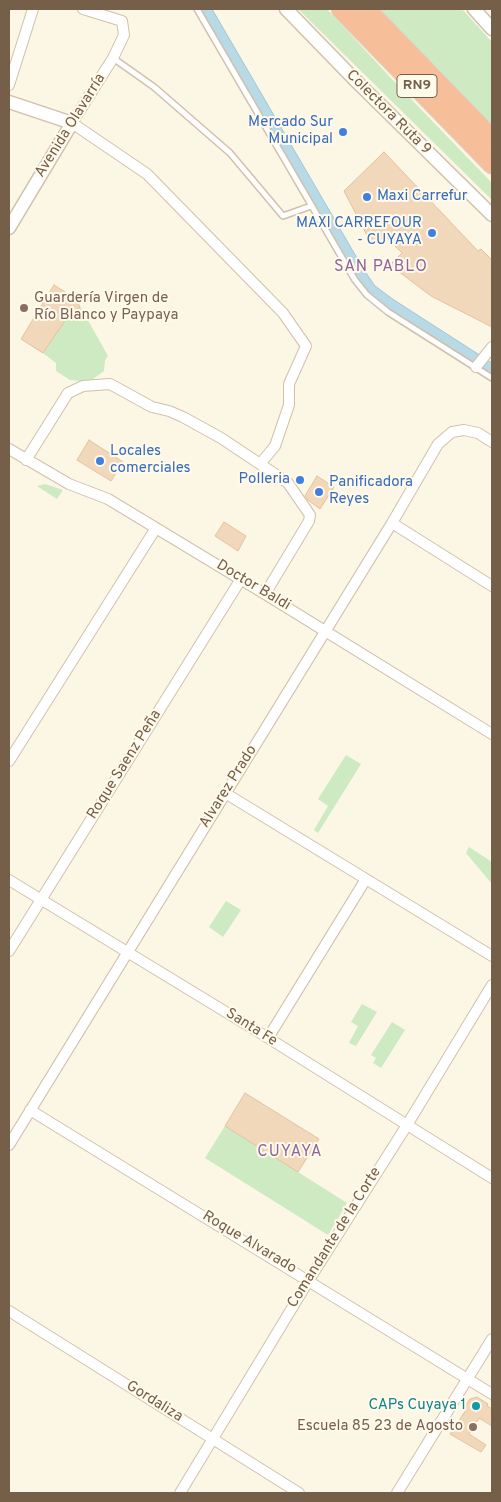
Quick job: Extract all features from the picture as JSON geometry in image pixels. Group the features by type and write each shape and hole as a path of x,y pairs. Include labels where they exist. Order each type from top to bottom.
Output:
{"highway":[{"name":"RN9","path":"342,9 492,164"},
{"name":"RN9","path":"366,9 492,139"}],"street":[{"path":"9,85 32,9"},
{"name":"Avenida Olavarría","path":"10,224 114,58 124,35 122,22 83,9"},
{"name":"Colectora Ruta 9","path":"286,9 492,215"},
{"path":"474,9 492,29"},
{"path":"9,102 72,123 147,174 283,313 298,334 306,346 289,384 289,404 275,446 260,464"},
{"path":"476,367 489,351"},
{"path":"26,460 68,393 83,386 110,384 152,407 183,417 221,438 288,484 310,515 309,521 265,594"},
{"name":"Alvarez Prado","path":"9,1145 392,523 438,444 452,432 464,430 478,433 492,442"},
{"name":"Doctor Baldi","path":"9,449 69,484 108,500 156,528 492,734"},
{"path":"392,523 492,586"},
{"path":"9,761 156,528"},
{"name":"Roque Saenz Peña","path":"9,952 241,579"},
{"path":"225,793 492,956"},
{"path":"268,1038 366,879"},
{"name":"Santa Fe","path":"9,880 127,951 492,1178"},
{"name":"Comandante de la Corte","path":"180,1493 308,1280 407,1125 492,984"},
{"name":"Roque Alvarado","path":"30,1110 469,1378 492,1394"},
{"name":"Gordaliza","path":"9,1311 299,1493"},
{"path":"397,1493 492,1339"}],"lane":[{"path":"197,9 355,280 367,295 388,312 492,378"},
{"path":"114,58 154,87 230,153 283,216 311,206"}],"green space":[{"path":"298,9 327,9 492,183 492,200"},
{"path":"377,9 462,9 492,42 492,130"},
{"path":"80,306 108,356 105,360 104,371 89,382 70,380 56,371 56,363 43,353 66,319 71,320"},
{"path":"45,484 63,490 57,499 37,486"},
{"path":"346,755 361,764 318,833 314,830 328,806 318,799"},
{"path":"469,847 492,862 492,884 466,853"},
{"path":"226,901 241,910 223,937 209,927"},
{"path":"362,1004 377,1012 356,1046 349,1043 358,1026 351,1022"},
{"path":"392,1022 405,1030 381,1068 373,1063 376,1058 371,1055"},
{"path":"225,1126 347,1203 328,1235 205,1158"}],"water":[{"path":"200,9 212,9 375,286 492,363 492,375 388,309 368,294"}],"building":[{"path":"384,152 478,251 481,249 492,260 492,327 431,296 390,265 402,253 385,236 372,245 344,191"},
{"path":"54,285 80,306 71,320 66,319 43,353 21,339"},
{"name":"Locales comerciales","path":"89,440 123,462 111,481 77,460"},
{"name":"Panificadora Reyes","path":"317,476 334,487 320,509 305,496"},
{"path":"224,522 246,536 238,551 215,536"},
{"path":"245,1093 319,1139 298,1172 225,1126"},
{"path":"477,1397 492,1409 492,1426 479,1418 469,1434 486,1445 481,1452 450,1434 466,1410 464,1408 470,1399"}],"place":[{"name":"Mercado Sur Municipal","path":"343,132"},
{"name":"Maxi Carrefur","path":"367,197"},
{"name":"MAXI CARREFOUR - CUYAYA","path":"432,233"},
{"name":"Guardería Virgen de Río Blanco y Paypaya","path":"24,308"},
{"name":"Locales comerciales","path":"100,461"},
{"name":"Polleria","path":"300,480"},
{"name":"Panificadora Reyes","path":"319,492"},
{"name":"CAPs Cuyaya 1","path":"476,1406"},
{"name":"Escuela 85 23 de Agosto","path":"473,1427"}],"district":[{"name":"SAN PABLO","path":"381,268"},
{"name":"CUYAYA","path":"290,1153"}]}
